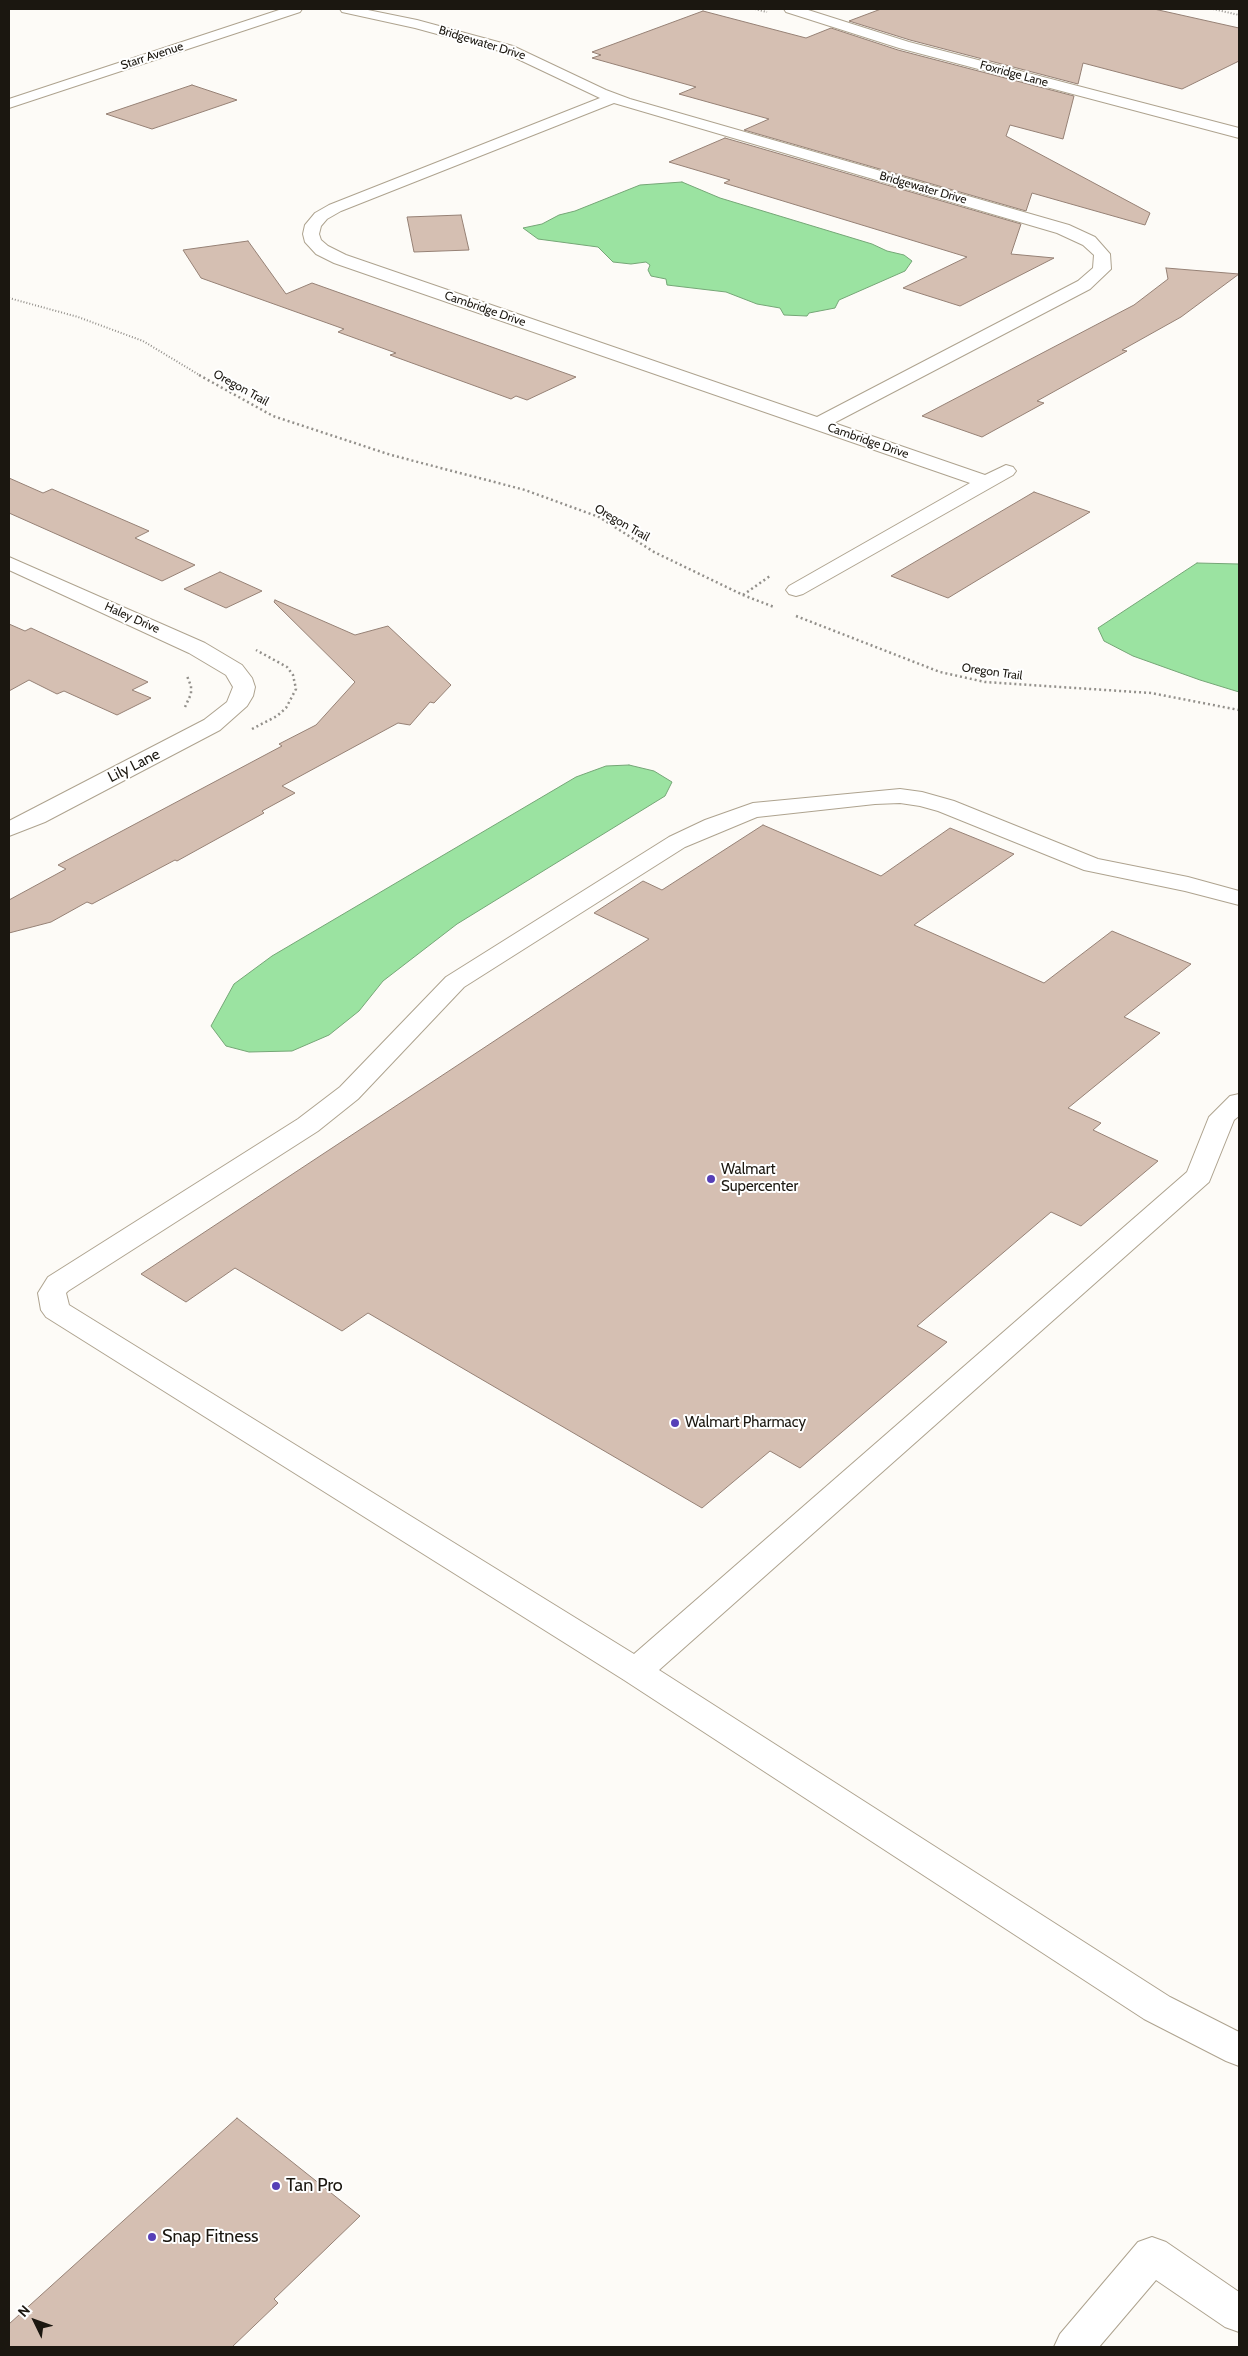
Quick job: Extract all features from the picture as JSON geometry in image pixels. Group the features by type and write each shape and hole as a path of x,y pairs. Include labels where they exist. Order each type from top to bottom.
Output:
{"street":[{"name":"Starr Avenue","path":"9,104 295,9"},
{"name":"Bridgewater Drive","path":"347,9 417,24 516,52 613,98 1062,229 1089,241 1102,254 1102,269 1084,285 819,424"},
{"name":"Bridgewater Drive","path":"388,9 417,24"},
{"name":"Foxridge Lane","path":"791,9 815,11 909,47 1239,133"},
{"path":"9,92 28,98"},
{"name":"Cambridge Drive","path":"613,98 335,208 320,216 313,225 310,234 313,242 322,250 340,260 986,482"},
{"path":"796,590 1006,471"},
{"name":"Haley Drive","path":"9,563 197,648 234,670 241,678 244,687"},
{"name":"Lily Lane","path":"9,829 37,817 212,725 236,706 242,696 244,687"},
{"path":"1239,898 1188,884 1092,865 946,806 922,799 900,796 875,797 753,810 713,825 677,842 455,982 349,1093 308,1125 58,1284 52,1293 56,1310 636,1671 1157,2008 1239,2050"},
{"path":"636,1671 1199,1176 1222,1117 1239,1102"},
{"path":"1074,2347 1152,2255 1239,2314"}],"path":[{"path":"1213,9 1239,15"},
{"name":"Oregon Trail","path":"9,298 78,316 143,341 186,368 273,416 391,455 525,490 599,517 654,552 743,595 779,609"},
{"name":"Oregon Trail","path":"788,613 940,672 985,682 1151,693 1239,710"},
{"path":"247,732 277,716 286,708 296,689 293,675 287,667 252,648"},
{"path":"182,711 188,702 191,686 183,670"}],"shaded area":[{"path":"682,182 720,198 872,244 887,251 904,255 912,261 905,271 839,300 835,308 809,313 807,316 784,315 780,308 757,304 726,292 667,285 666,279 651,276 648,270 650,265 646,262 631,264 613,262 598,247 538,239 523,228 542,224 559,215 575,211 640,185"},
{"path":"1197,563 1239,564 1239,692 1133,656 1104,641 1098,628"},
{"path":"629,765 654,771 672,782 665,796 457,924 383,981 359,1011 329,1035 292,1051 249,1052 226,1046 211,1026 234,984 272,956 576,777 606,766"}],"building":[{"path":"881,9 1154,9 1239,28 1239,61 1182,89 1083,63 1078,84 910,40 849,21"},
{"path":"703,11 806,38 831,28 898,50 1074,96 1063,139 1010,125 1006,136 1150,213 1145,225 1032,193 1026,211 744,130 769,119 679,94 696,87 592,58 601,55 592,52"},
{"path":"192,85 237,100 152,129 106,114"},
{"path":"725,138 1021,224 1011,254 1054,258 960,306 903,288 967,257 724,183 730,180 669,162"},
{"path":"461,215 469,250 414,252 407,217"},
{"path":"248,241 286,294 312,283 576,377 527,400 516,396 511,399 390,355 396,353 338,332 344,329 201,278 183,250"},
{"path":"1166,268 1239,274 1181,317 1122,350 1127,351 1037,401 1044,403 982,437 922,416 1134,305 1168,279"},
{"path":"9,478 43,493 52,489 149,531 135,538 195,565 162,581 9,513"},
{"path":"1034,492 1090,512 948,598 891,576"},
{"path":"220,572 262,591 226,608 184,589"},
{"path":"275,600 355,635 388,626 451,685 434,703 430,702 410,725 398,723 282,786 295,793 262,811 264,813 177,861 175,860 92,904 87,902 51,922 9,933 9,900 66,869 58,865 282,746 279,744 316,725 355,682 274,602"},
{"path":"9,624 25,631 31,628 148,682 132,690 151,698 117,715 64,691 57,694 29,680 9,691"},
{"name":"Walmart Supercenter","path":"763,825 881,876 950,828 1014,854 914,925 1044,983 1112,931 1191,964 1124,1017 1160,1033 1068,1108 1101,1123 1093,1130 1158,1161 1081,1226 1051,1212 917,1326 947,1342 800,1468 770,1451 702,1508 368,1313 342,1331 235,1268 186,1302 141,1274 649,939 594,913 643,881 662,890"},
{"path":"237,2118 360,2216 274,2299 278,2303 232,2347 9,2347 9,2324"}],"place":[{"name":"Walmart Supercenter","path":"711,1179"},
{"name":"Walmart Pharmacy","path":"675,1423"},
{"name":"Tan Pro","path":"276,2186"},
{"name":"Snap Fitness","path":"152,2237"}]}
